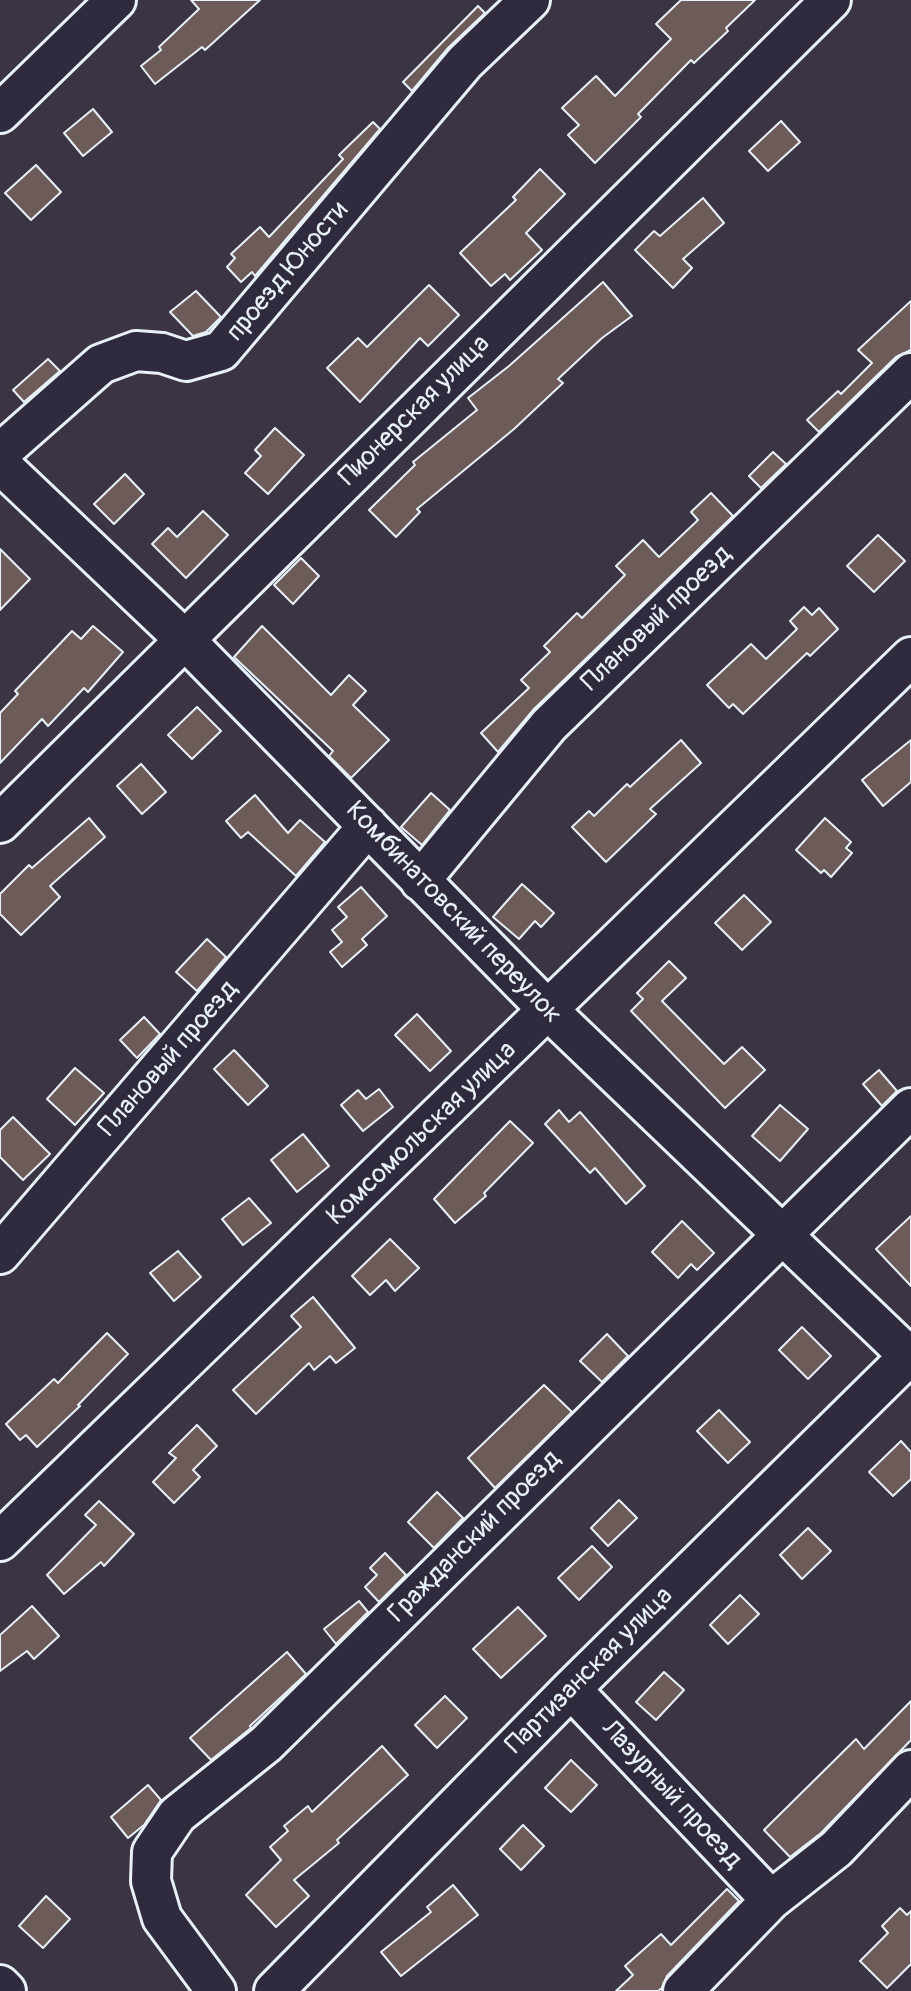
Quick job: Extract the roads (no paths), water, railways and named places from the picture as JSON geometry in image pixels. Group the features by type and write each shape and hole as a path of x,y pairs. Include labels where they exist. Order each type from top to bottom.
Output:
{"street":[{"path":"0,113 116,0"},
{"name":"проезд Юности","path":"0,453 101,364 136,351 162,353 186,361 221,351 465,62 530,0"},
{"name":"Пионерская улица","path":"0,823 831,0"},
{"name":"Плановый проезд","path":"420,881 549,725 911,373"},
{"name":"Комбинатовский переулок","path":"0,464 184,639 549,1011 910,1356"},
{"name":"Комсомольская улица","path":"0,1541 911,657"},
{"name":"Плановый проезд","path":"0,1254 368,826"},
{"name":"Гражданский проезд","path":"216,1991 162,1918 151,1881 152,1852 177,1815 266,1744 911,1108"},
{"name":"Партизанская улица","path":"274,1991 571,1689 910,1356"},
{"name":"Лазурный проезд","path":"571,1689 771,1900"},
{"path":"683,1991 771,1900 836,1849 911,1770"},
{"path":"0,1985 6,1991"}]}
